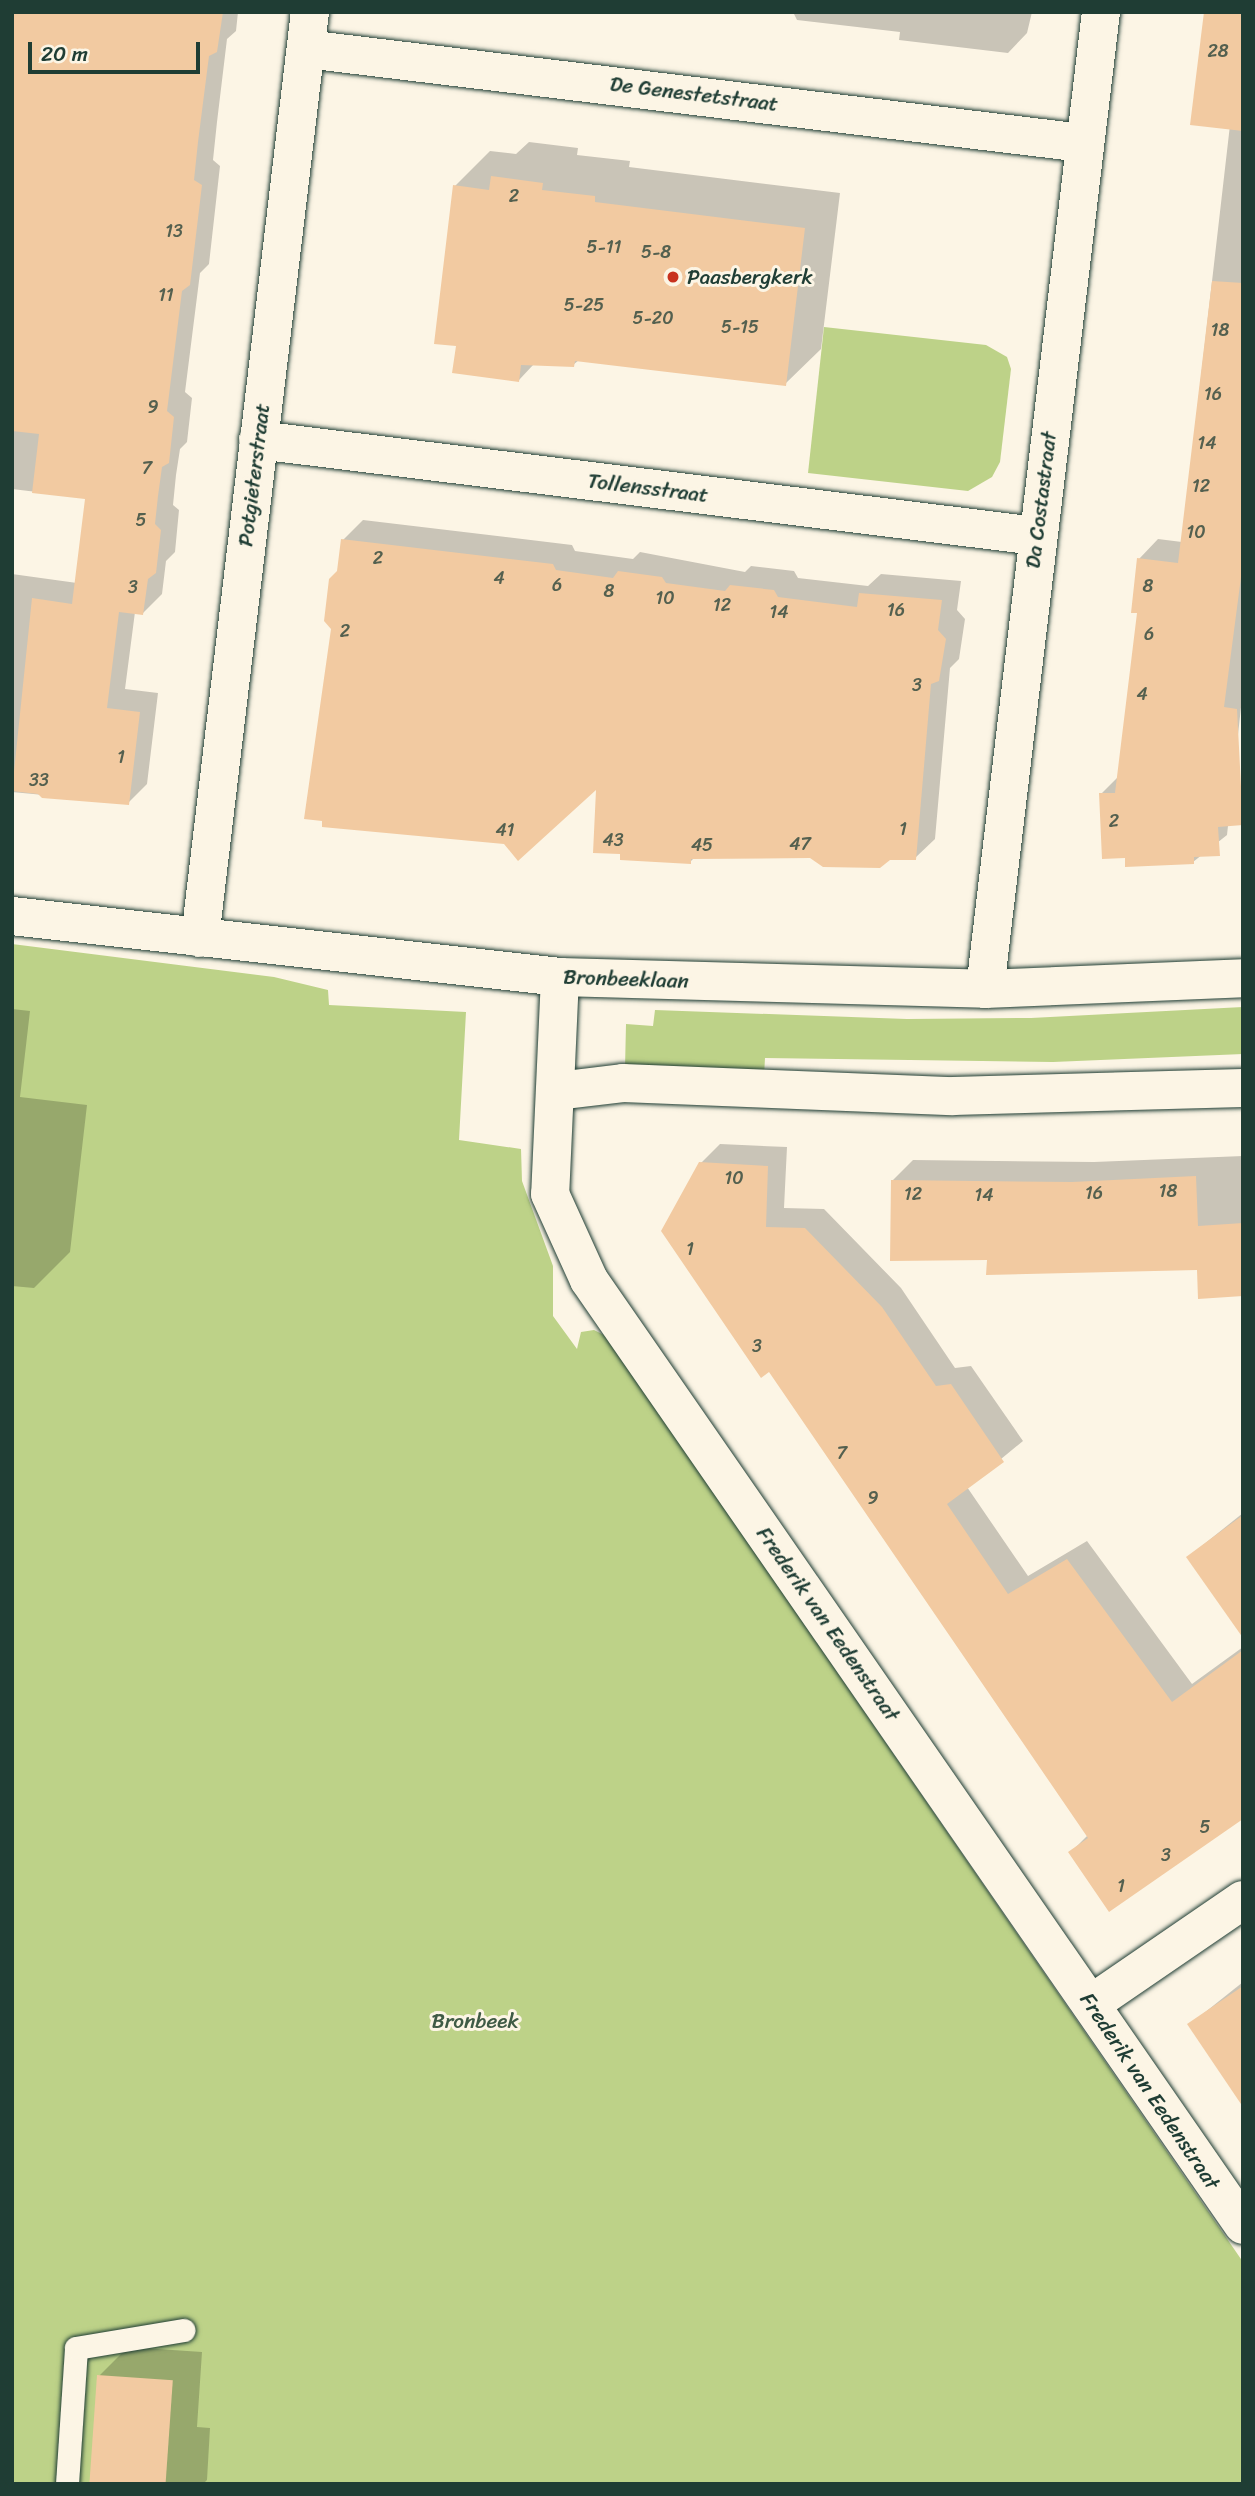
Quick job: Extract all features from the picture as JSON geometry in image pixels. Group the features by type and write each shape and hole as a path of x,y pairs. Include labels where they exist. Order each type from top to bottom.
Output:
{"street":[{"name":"Da Costastraat","path":"985,989 1083,144 1101,12"},
{"name":"De Genestetstraat","path":"308,31 1083,144"},
{"name":"Potgieterstraat","path":"200,938 308,31"},
{"name":"Tollensstraat","path":"258,440 1037,536"},
{"name":"Bronbeeklaan","path":"12,916 560,977 985,989 1243,978"},
{"name":"Frederik van Eedenstraat","path":"560,977 557,1091 550,1194 589,1280 1243,2225"},
{"path":"557,1091 623,1083 953,1096 1243,1088"},
{"path":"1091,2004 1243,1900"}],"lane":[{"path":"67,2484 76,2348 184,2330"}],"green space":[{"path":"824,327 986,345 1007,357 1011,369 1000,462 992,477 968,491 808,473"},
{"name":"Bronbeek","path":"12,944 274,977 328,990 329,1005 466,1012 459,1140 521,1149 522,1181 553,1266 553,1316 577,1349 581,1332 594,1330 606,1336 1243,2262 1243,2484 12,2484"},
{"path":"1243,1007 1243,1054 1053,1062 765,1058 764,1076 625,1068 626,1024 653,1026 655,1010 907,1019 1031,1018"}],"building":[{"path":"12,12 223,12 217,52 209,56 198,142 194,180 202,185 190,285 182,291 167,411 174,417 169,463 162,467 158,496 155,524 161,530 156,573 148,579 143,615 119,612 107,708 140,712 129,805 42,798 38,794 12,791 32,598 72,604 85,499 32,493 39,434 12,431"},
{"path":"1204,12 1243,12 1243,131 1190,125"},
{"name":"Paasbergkerk","path":"491,176 543,183 542,190 595,196 595,202 805,228 786,386 575,361 574,367 521,365 519,382 452,373 456,346 434,344 453,185 489,190"},
{"path":"1212,281 1243,283 1243,562 1224,707 1237,709 1243,825 1218,827 1220,856 1194,857 1194,864 1125,867 1125,858 1102,859 1099,793 1115,793 1137,613 1131,613 1137,558 1178,563"},
{"path":"341,539 553,564 556,570 613,578 618,571 662,577 666,583 725,591 730,585 774,590 778,597 857,607 859,593 942,600 938,630 946,639 939,681 931,684 916,860 890,860 880,868 823,867 810,858 691,859 691,864 620,860 620,854 593,853 596,790 518,861 504,844 322,827 322,821 304,819 331,629 324,621 329,579 337,571"},
{"path":"699,1162 768,1166 766,1227 805,1228 882,1307 936,1386 951,1384 1004,1462 947,1504 1008,1594 1067,1559 1172,1702 1243,1650 1243,1819 1109,1912 1068,1852 1088,1838 769,1372 761,1378 661,1231"},
{"path":"1196,1176 1198,1226 1243,1223 1243,1296 1198,1299 1197,1270 986,1275 987,1260 890,1261 891,1180 1072,1182"},
{"path":"1243,1515 1243,1638 1186,1557"},
{"path":"1243,1986 1243,2107 1187,2024"},
{"path":"97,2375 173,2380 166,2484 89,2484"}],"place":[{"name":"Paasbergkerk","path":"673,277"}]}
